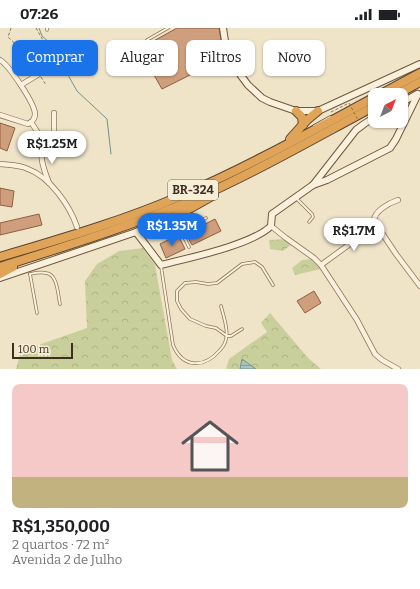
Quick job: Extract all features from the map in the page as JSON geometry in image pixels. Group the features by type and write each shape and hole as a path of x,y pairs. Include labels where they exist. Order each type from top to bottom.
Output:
{"highway":[{"path":"392,88 420,73"},
{"path":"408,88 420,82"},
{"name":"BR-324","path":"0,257 82,233 177,198 255,161 368,101"},
{"name":"BR-324","path":"0,267 74,244 148,218 195,199 239,178 368,110"},
{"path":"296,111 302,117 302,125"},
{"path":"255,161 262,155 289,140 296,134 302,125 318,111"},
{"path":"174,216 212,196 239,178"},
{"path":"0,274 9,269 63,251 74,244"}],"main road":[{"path":"223,28 225,41 231,59 248,85 262,98 296,111 318,111 420,64"},
{"path":"408,100 419,95"},
{"path":"136,232 161,265 227,248 264,231 271,226 272,214 313,185 327,180 390,148 419,95"},
{"path":"313,185 356,130 368,122"},
{"path":"0,278 29,271 136,232 174,216"}],"street":[{"path":"0,60 7,65 21,85 34,109 34,117 28,124 0,115"},
{"path":"21,85 36,76"},
{"path":"31,122 45,144 51,145 54,141 54,113"},
{"path":"45,144 42,148 42,159 49,183"},
{"path":"0,164 30,169 49,183 73,214 77,227"},
{"path":"398,200 391,202 375,214 373,219 396,254 420,286"},
{"path":"321,265 376,225"},
{"path":"271,226 314,258 321,265 357,320 375,354 382,360 398,369"}],"lane":[{"path":"147,40 168,28"},
{"path":"295,197 312,214 313,217 309,222"},
{"path":"174,216 189,247"},
{"path":"180,230 206,218"},
{"path":"242,329 231,336 227,336 216,328 206,326 190,319 180,309 176,301 177,291 184,283 217,283 242,264 255,262 262,267 273,286"},
{"path":"161,265 173,345 179,356 188,362 197,363 211,359 223,346 227,336 220,306"},
{"path":"37,313 29,271 46,273 52,276 56,283 60,304"}],"path":[{"path":"11,28 8,38 12,42"},
{"path":"36,28 43,40"},
{"path":"39,34 43,32"},
{"path":"40,76 46,85"},
{"path":"331,112 349,103 358,120"}],"green space":[{"path":"285,239 292,244 283,251 270,249 269,240"},
{"path":"143,248 155,265 172,360 177,369 16,369 21,351 87,328 85,281 97,264 119,251"},
{"path":"313,259 321,269 295,275 292,268 302,260"},
{"path":"270,313 308,358 321,369 226,369 229,359 267,332 261,323"}],"water":[{"path":"242,359 256,369 240,369"}],"building":[{"path":"177,28 219,28 221,40 186,40 186,76 188,76 162,89 155,76 178,76 178,40 155,40"},
{"path":"0,123 15,128 7,151 0,148"},
{"path":"0,188 14,191 12,207 0,205"},
{"path":"39,214 42,225 0,235 0,223"},
{"path":"215,219 221,231 192,245 186,234"},
{"path":"178,235 185,249 166,258 160,244"},
{"path":"314,291 321,303 305,313 297,301"}],"waterway":[{"path":"39,28 42,36 50,43 77,91 107,119 111,154"}]}
